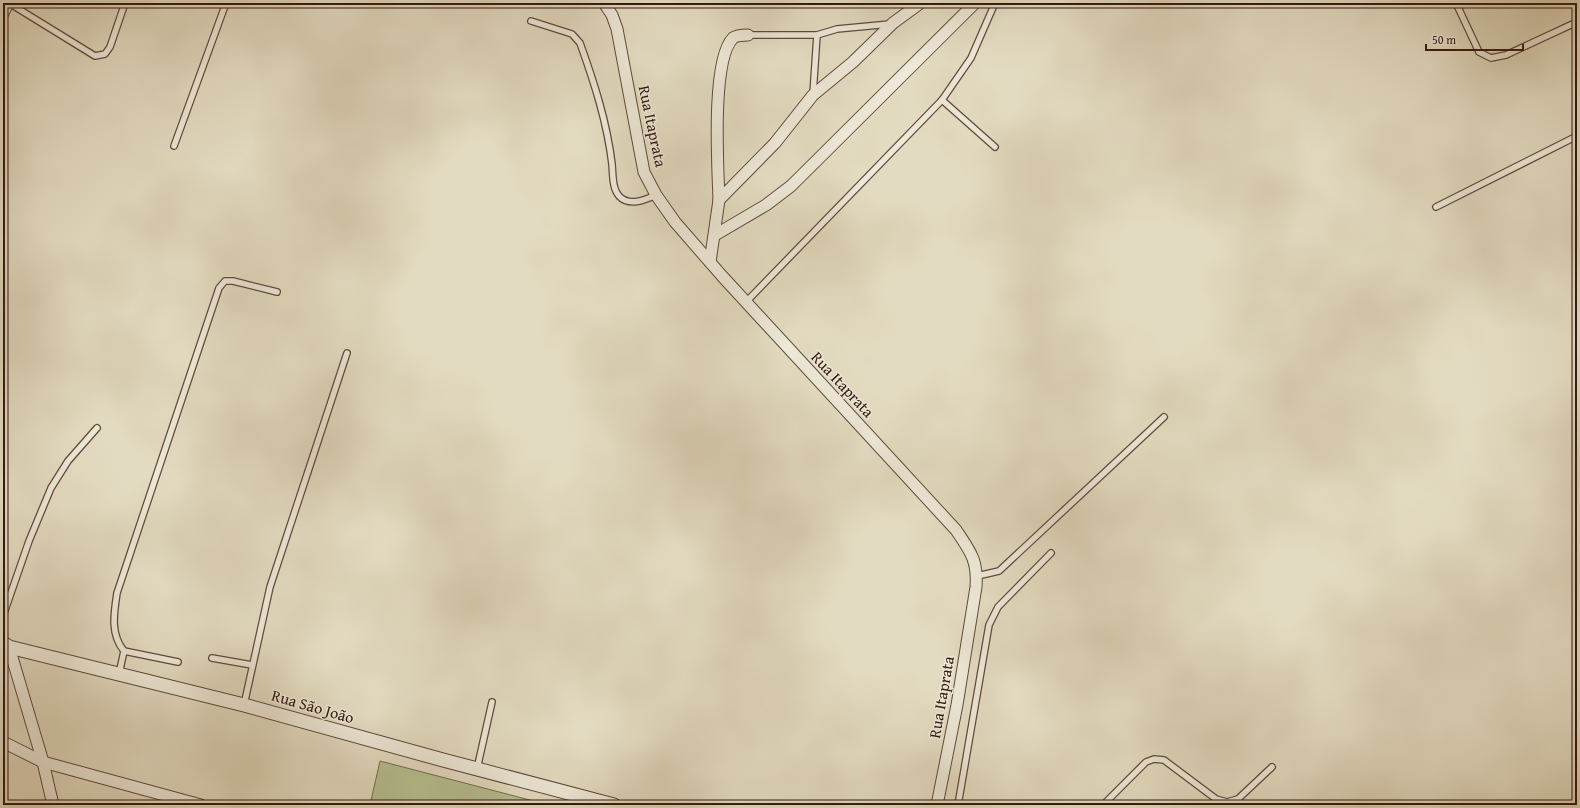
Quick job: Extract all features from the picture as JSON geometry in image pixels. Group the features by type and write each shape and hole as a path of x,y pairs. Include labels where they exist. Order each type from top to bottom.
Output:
{"street":[{"path":"3,13 8,3"},
{"name":"Rua Itaprata","path":"604,3 612,15 617,29 644,172 656,195 675,222 710,262 956,530 974,557 977,576 962,678 937,805"},
{"path":"715,235 766,205 791,186 975,3"},
{"path":"719,200 765,154 813,94 853,62 893,23 919,4"},
{"path":"710,262 719,200 716,131 721,73 726,53 734,38 738,35 748,35"},
{"path":"6,645 43,762 53,805"},
{"name":"Rua São João","path":"6,645 244,704 476,769 614,805"},
{"path":"3,742 43,762 201,805"}],"lane":[{"path":"8,3 95,56 104,54 110,47 126,3"},
{"path":"174,146 226,3"},
{"path":"746,302 942,100 971,58 995,3"},
{"path":"1456,3 1479,52 1491,58 1506,55 1577,22"},
{"path":"531,21 572,34 580,43 606,128 615,188 620,197 630,202 643,201 656,195"},
{"path":"748,35 817,36 837,29 893,23"},
{"path":"813,94 817,36"},
{"path":"942,100 995,147"},
{"path":"1436,206 1577,136"},
{"path":"118,674 124,651 116,638 114,628 117,593 219,288 225,281 233,281 277,292"},
{"path":"244,704 270,587 347,353"},
{"path":"977,576 999,571 1164,417"},
{"path":"3,616 29,541 51,488 68,461 97,428"},
{"path":"958,805 990,625 998,607 1052,553"},
{"path":"124,651 178,662"},
{"path":"212,658 252,665"},
{"path":"476,769 492,702"},
{"path":"1103,805 1146,762 1154,758 1164,760 1216,799 1227,802 1238,799 1272,767"}],"green space":[{"path":"380,761 549,805 370,805"}]}
